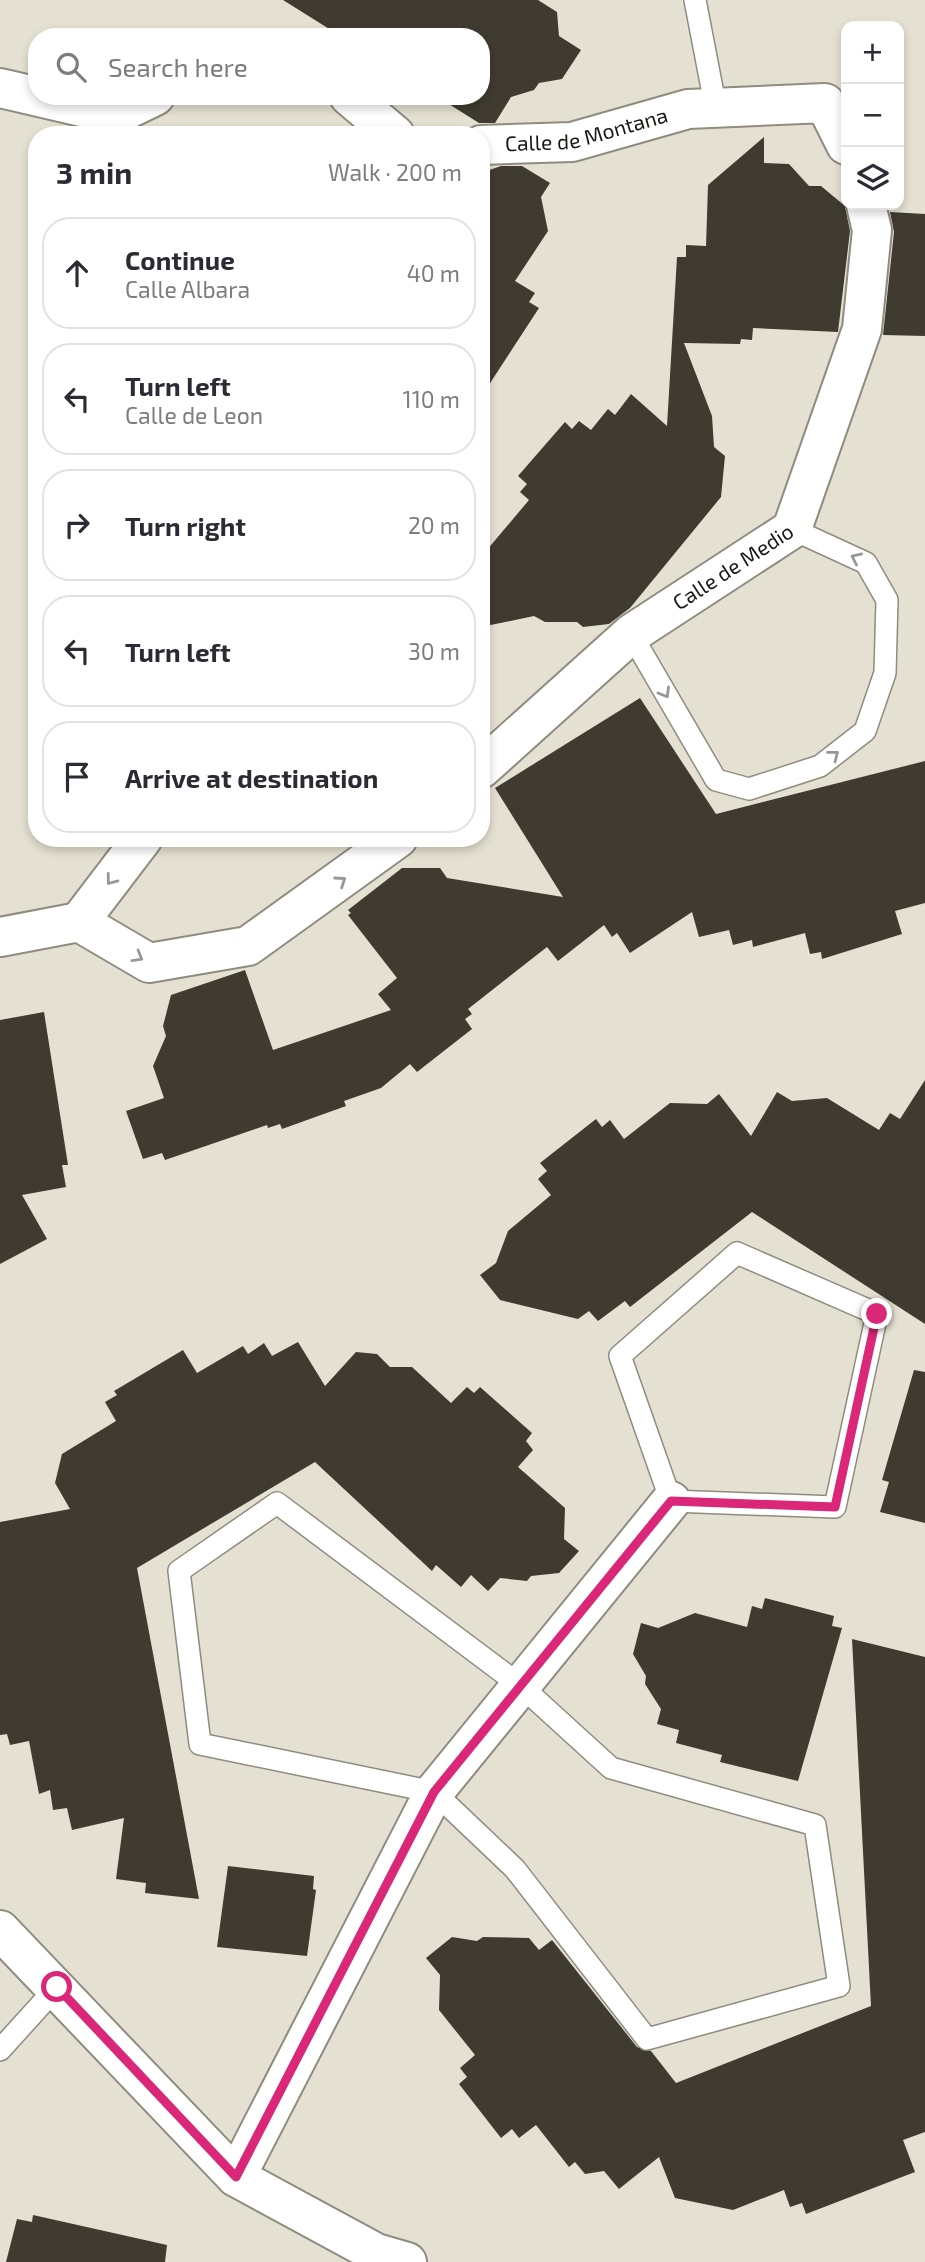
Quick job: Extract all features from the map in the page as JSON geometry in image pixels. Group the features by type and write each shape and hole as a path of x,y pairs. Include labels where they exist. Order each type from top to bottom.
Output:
{"street":[{"path":"0,88 28,97"},
{"path":"702,109 825,103 841,135"},
{"path":"54,105 117,125 143,105"},
{"path":"359,105 384,126"},
{"name":"Calle de Montana","path":"490,145 572,142 702,109"},
{"name":"Calle de Medio","path":"490,761 631,634 792,529 862,329 872,230 867,210"},
{"path":"79,922 136,847"},
{"path":"0,937 79,922 149,963 248,946 386,847"},
{"path":"236,2177 434,1792 671,1501"},
{"path":"0,1930 236,2177 376,2253 407,2262"}],"lane":[{"path":"695,0 702,109"},
{"path":"631,634 716,780 748,789 820,766 865,731 885,673 887,600 866,563 792,529"},
{"path":"737,1253 877,1314 835,1507 671,1501 621,1356 737,1253"},
{"path":"277,1503 521,1686 611,1768 815,1825 839,1986 647,2039 515,1869 434,1792 200,1744 179,1571 277,1503"},
{"path":"0,2050 57,1987"}],"building":[{"path":"283,0 538,0 557,12 559,36 581,50 562,79 539,83 534,90 511,97 495,123 479,123 450,105 490,105 490,28 328,28"},
{"path":"764,137 764,163 789,164 809,186 821,186 841,203 841,210 846,210 850,231 838,332 753,328 752,340 741,339 740,344 684,343 712,416 714,447 725,456 721,497 630,608 609,624 583,627 577,622 545,622 534,616 490,625 490,546 529,500 520,492 527,484 518,476 565,422 572,429 579,421 591,430 608,409 615,415 631,394 667,426 677,257 686,257 686,245 706,246 708,185"},
{"path":"501,166 522,166 550,183 541,197 548,231 515,281 535,293 529,302 539,308 490,383 490,170"},
{"path":"890,212 925,214 925,336 883,335 894,232"},
{"path":"640,698 716,814 925,761 925,903 895,911 902,934 822,959 821,952 810,954 805,933 753,947 752,940 733,945 729,930 699,937 692,912 630,953 617,933 612,937 604,925 558,961 547,947 468,1009 472,1014 465,1019 472,1029 417,1072 410,1064 381,1088 344,1101 346,1106 282,1129 280,1124 268,1128 267,1125 165,1160 162,1153 143,1159 126,1111 164,1098 153,1066 166,1036 163,1026 171,995 245,970 273,1050 391,1010 378,994 397,978 348,915 351,913 348,910 402,868 440,868 447,878 563,897 495,788"},
{"path":"44,1012 68,1165 62,1165 66,1187 22,1195 47,1239 0,1264 0,1020"},
{"path":"925,1080 925,1324 752,1212 630,1307 625,1301 598,1321 589,1311 578,1319 500,1300 480,1275 496,1263 508,1231 551,1195 538,1179 547,1171 540,1163 596,1119 602,1127 610,1120 624,1139 670,1103 707,1104 719,1094 751,1136 777,1092 792,1101 827,1098 879,1130 890,1113 900,1119"},
{"path":"298,1342 325,1386 356,1352 377,1354 390,1367 412,1367 451,1403 467,1387 474,1393 480,1387 532,1433 526,1441 533,1450 518,1467 565,1508 564,1539 579,1551 559,1573 531,1576 527,1581 500,1578 488,1591 471,1575 461,1587 436,1565 432,1571 315,1462 137,1568 199,1899 145,1893 146,1883 116,1879 124,1818 72,1830 67,1808 53,1810 50,1790 39,1794 29,1741 10,1745 7,1734 0,1735 0,1522 70,1509 55,1483 62,1454 116,1421 105,1402 117,1395 114,1391 183,1350 197,1373 243,1346 248,1354 264,1343 272,1356"},
{"path":"914,1370 925,1372 925,1523 880,1512 889,1482 882,1480"},
{"path":"765,1598 834,1616 832,1626 842,1628 798,1781 720,1762 722,1755 676,1743 679,1730 657,1724 661,1709 645,1684 646,1676 633,1654 641,1623 658,1628 695,1613 747,1627 752,1606 762,1609"},
{"path":"852,1639 925,1657 925,2132 903,2140 915,2172 806,2214 802,2203 790,2207 784,2190 733,2210 675,2198 659,2157 619,2189 604,2171 585,2174 575,2162 569,2167 536,2125 519,2138 512,2129 501,2138 459,2084 467,2077 460,2068 475,2055 439,2010 440,1975 426,1958 452,1937 477,1941 483,1937 529,1938 539,1950 552,1940 637,2047 651,2051 676,2083 871,2006"},
{"path":"228,1866 314,1876 313,1889 316,1890 307,1956 217,1947"},
{"path":"33,2215 167,2245 165,2262 6,2262 17,2219 32,2222"}],"route":[{"path":"57,1987 236,2177 434,1792 671,1501 835,1507 877,1314"}]}
